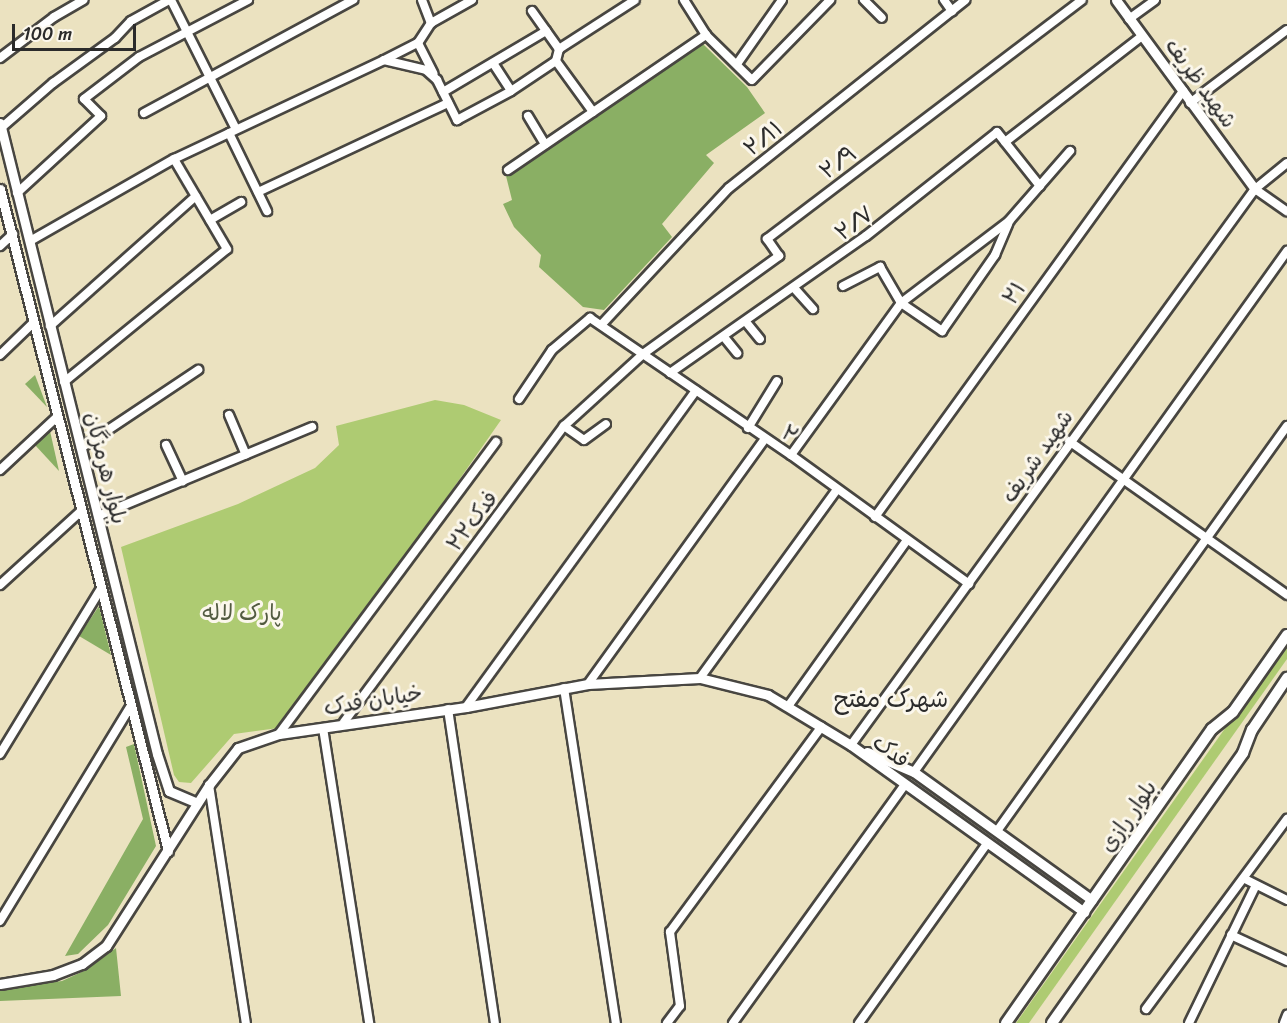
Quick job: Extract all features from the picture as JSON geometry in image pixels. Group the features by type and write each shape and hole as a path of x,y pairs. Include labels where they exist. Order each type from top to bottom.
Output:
{"main road":[{"name":"بلوار رازی","path":"1006,1023 1212,729 1233,712 1287,635"},
{"path":"1052,1023 1244,753 1252,730 1287,678"}],"street":[{"path":"0,58 54,17 84,0"},
{"path":"1,126 115,38 130,21 170,0 212,79 267,211"},
{"path":"17,193 102,116 84,99 139,57 248,0"},
{"path":"144,113 212,79 353,0"},
{"path":"422,0 431,23"},
{"path":"30,241 174,159 418,43 431,23 472,0"},
{"path":"418,43 457,120 511,91 556,61 559,49 635,0"},
{"path":"684,0 706,35 752,80 830,0"},
{"path":"737,64 782,0"},
{"path":"864,0 882,18"},
{"path":"944,0 952,10"},
{"name":"۲/۱۱","path":"602,324 729,188 965,0"},
{"name":"۲/۹","path":"643,354 780,256 767,239 1082,0"},
{"name":"شهید ظریف","path":"1116,0 1255,189"},
{"path":"1129,19 1155,0"},
{"path":"532,11 559,49"},
{"path":"1190,103 1287,30"},
{"path":"443,92 546,31"},
{"path":"508,170 706,35"},
{"path":"1040,186 1005,142 1142,36"},
{"path":"384,60 426,70 437,80"},
{"path":"556,61 592,112"},
{"path":"493,63 511,91"},
{"name":"۲۱","path":"875,517 1183,91"},
{"path":"258,192 448,103"},
{"path":"528,116 545,144"},
{"name":"بلوار هرمزگان","path":"1,126 157,754 169,791 197,803"},
{"name":"۲/۷","path":"670,373 795,289 996,132 1005,142"},
{"path":"790,455 901,303 1009,221 1070,151"},
{"path":"64,382 227,249 174,159"},
{"name":"شهید شریف","path":"851,745 969,584 1069,441 1255,189 1287,163"},
{"name":"بلوار هرمزگان","path":"0,189 80,512 168,851"},
{"path":"1255,189 1287,211"},
{"path":"50,326 196,196"},
{"path":"210,220 241,202"},
{"path":"843,286 880,267 901,303 942,331 995,255 1009,221"},
{"path":"0,246 12,234"},
{"path":"914,772 1287,251"},
{"path":"795,289 813,309"},
{"name":"۲","path":"519,399 552,350 590,318 602,324 748,428 790,455 836,491 969,584"},
{"path":"0,355 34,322"},
{"path":"746,322 760,339"},
{"path":"724,336 737,353"},
{"name":"فدک۲۲","path":"344,723 564,426 643,354"},
{"path":"81,448 198,370"},
{"path":"748,428 777,381"},
{"path":"465,707 696,391"},
{"path":"229,415 246,455"},
{"path":"0,470 58,416"},
{"path":"564,426 584,440 606,424"},
{"path":"997,831 1287,426"},
{"path":"98,516 312,427"},
{"path":"588,684 765,439"},
{"path":"1069,441 1287,595"},
{"path":"279,734 496,442"},
{"path":"166,445 183,481"},
{"path":"699,678 836,491"},
{"path":"0,585 80,512"},
{"path":"789,705 907,540"},
{"path":"0,754 100,590"},
{"name":"خیابان فدک","path":"0,984 53,975 82,964 106,946 209,785 238,748 279,734 465,707 588,684 699,678 753,690 789,705 851,745"},
{"path":"564,688 616,1023"},
{"path":"0,921 130,707"},
{"path":"448,709 495,1023"},
{"path":"668,1023 680,1006 670,932 821,727"},
{"path":"323,728 369,1023"},
{"name":"فدک","path":"851,745 914,772 1092,900"},
{"name":"فدک","path":"851,745 986,845 1084,912"},
{"path":"143,757 157,754"},
{"path":"209,785 246,1023"},
{"path":"733,1023 904,786"},
{"path":"1146,1009 1245,879 1287,819"},
{"path":"859,1023 986,845"},
{"path":"1245,879 1287,900"},
{"path":"1061,896 1068,892 1067,883"},
{"path":"1189,1023 1256,885"},
{"path":"1231,935 1287,960"},
{"path":"1284,1023 1287,1015"}],"green space":[{"path":"703,44 747,87 765,113 706,155 714,163 662,224 672,237 604,310 583,307 539,267 541,255 514,227 503,204 512,200 506,176"},
{"path":"35,375 47,407 25,384"},
{"name":"پارک لاله","path":"435,400 464,405 501,420 286,727 234,734 191,783 179,782 174,775 121,547 238,504 315,468 339,445 336,426"},
{"path":"50,431 59,471 35,445"},
{"path":"99,606 111,655 79,636"},
{"path":"1287,641 1287,659 1029,1023 1016,1023"},
{"path":"134,744 156,846 108,925 78,954 65,956 143,819 126,747"},
{"path":"116,948 121,996 0,1001 0,989 62,981 86,970"}],"district":[{"name":"شهرک مفتح","path":"891,700"}]}
